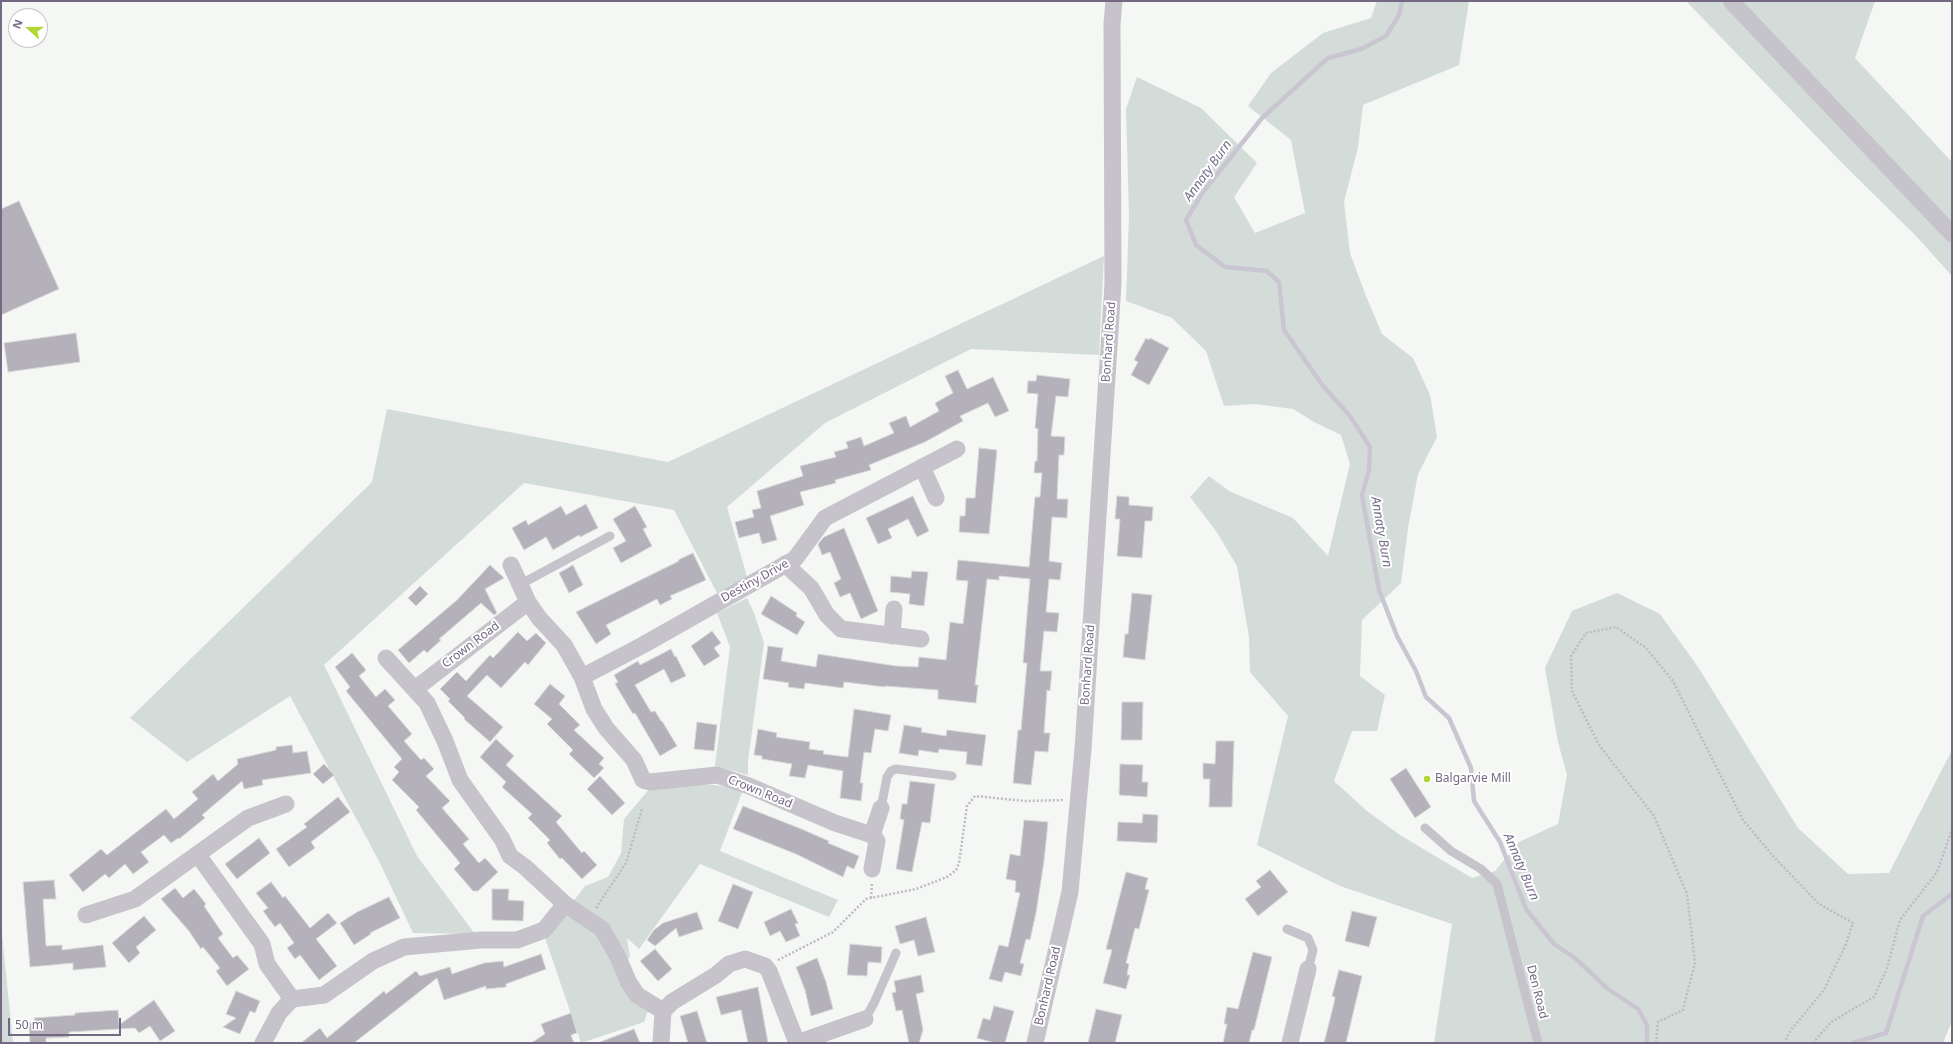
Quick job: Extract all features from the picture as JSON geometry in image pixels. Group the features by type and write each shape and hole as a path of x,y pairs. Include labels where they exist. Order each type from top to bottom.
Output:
{"street":[{"name":"Bonhard Road","path":"1035,1043 1070,892 1078,799 1113,284 1112,24 1114,1"},
{"path":"1731,1 1952,234"},
{"name":"Destiny Drive","path":"582,677 643,645 795,559 825,518 957,449"},
{"path":"922,467 936,498"},
{"path":"785,564 811,588 827,615 841,630 921,639"},
{"name":"Crown Road","path":"510,565 521,584 528,602 538,618 564,645 582,677 594,709 606,728 634,760 644,780 650,782 717,776 749,786 835,823 872,835"},
{"name":"Crown Road","path":"415,689 528,602"},
{"path":"892,636 894,609"},
{"path":"386,658 427,702 460,780 502,839 510,856 525,867 565,904 602,929 617,955 629,983 638,995 663,1011"},
{"path":"86,915 135,899 248,818 286,804"},
{"path":"872,869 877,841 872,835 881,808"},
{"path":"198,855 262,944 267,964 292,999"},
{"path":"263,1043 279,1013 292,999 324,995 373,960 404,947 481,940 516,940 544,930 565,904"},
{"path":"660,1043 663,1011 679,996 716,975 729,964 745,959 765,966 769,971 797,1043 865,1019"},
{"path":"1290,1043 1308,969"}],"lane":[{"path":"521,584 610,536"},
{"path":"881,808 887,777 891,771 896,769 952,776"},
{"name":"Den Road","path":"1425,828 1451,851 1481,869 1497,884 1538,1043"},
{"path":"1287,929 1308,938 1313,950 1308,969"},
{"path":"865,1019 874,1003 896,953"}],"path":[{"path":"1656,1043 1658,1022 1683,1010 1695,963 1687,894 1654,816 1599,745 1572,691 1571,656 1586,633 1616,627 1646,648 1673,681 1743,820 1774,857 1819,904 1854,923 1846,944 1824,990 1790,1030 1784,1043"},
{"path":"765,966 833,932 866,899 916,889 947,877 956,870 959,863 967,806 975,796 1025,801 1078,799"},
{"path":"588,920 626,863 642,808"},
{"path":"1813,1043 1831,1022 1874,997 1887,968 1900,920 1937,872 1952,830"}],"shaded area":[{"path":"1377,1 1469,1 1459,65 1363,105 1358,147 1344,202 1350,253 1366,296 1382,334 1413,358 1430,395 1437,437 1418,474 1408,528 1401,583 1362,620 1360,676 1385,695 1377,731 1352,731 1334,781 1367,811 1400,835 1472,878 1495,871 1519,842 1558,824 1567,775 1558,742 1545,668 1572,611 1617,593 1660,614 1698,667 1798,828 1848,874 1889,873 1952,750 1952,1021 1943,1043 1434,1043 1452,924 1340,886 1257,845 1288,716 1250,672 1249,637 1237,566 1216,531 1190,497 1209,476 1229,491 1293,518 1328,556 1350,464 1341,435 1314,422 1293,409 1255,404 1224,406 1206,351 1172,318 1126,301 1129,216 1126,109 1137,77 1201,108 1257,163 1234,197 1255,233 1305,213 1291,140 1248,106 1271,73 1323,33 1371,18"},
{"path":"1686,1 1875,1 1855,58 1952,162 1952,276 1916,236 1842,163"},
{"path":"1104,256 1099,355 971,349 825,423 727,507 747,577 717,593 674,510 524,483 324,665 417,856 475,934 413,933 379,861 290,696 187,762 130,718 372,482 387,409 668,462"},
{"path":"747,598 754,613 764,643 748,761 748,775 715,766 730,647 717,613"},
{"path":"715,785 743,790 720,851 838,900 829,917 700,864 639,949 627,938 630,957 616,973 648,1011 644,1022 581,1043 545,938 585,886 608,877 621,853 624,819 651,787"},
{"path":"1,924 13,1043 1,1043"}],"building":[{"path":"19,201 59,289 1,315 1,209"},
{"path":"76,333 80,362 8,372 4,343"},
{"path":"1146,338 1149,340 1150,338 1169,348 1149,385 1131,375 1138,362 1134,360"},
{"path":"958,370 967,389 993,377 1009,411 995,417 988,403 960,416 963,421 925,442 869,465 871,470 835,480 836,483 800,492 804,505 770,516 777,540 762,544 759,533 739,538 735,522 754,517 752,510 761,508 757,491 803,476 800,466 836,457 834,452 848,448 846,442 861,437 864,446 894,433 889,423 906,416 910,427 939,411 935,403 953,393 945,376"},
{"path":"1037,375 1070,379 1068,397 1056,396 1051,436 1065,437 1064,455 1059,455 1057,499 1068,499 1067,518 1052,517 1049,561 1062,563 1060,580 1049,579 1046,612 1059,613 1057,632 1044,631 1040,671 1052,671 1050,691 1047,690 1044,733 1050,733 1048,752 1035,751 1031,785 1013,783 1018,730 1021,730 1027,663 1023,663 1030,579 999,576 999,580 987,579 975,685 978,685 976,703 938,699 938,690 885,687 844,682 843,688 805,683 804,689 788,687 789,683 763,679 768,646 783,648 781,661 816,667 818,654 896,666 918,667 919,657 946,660 950,622 963,624 968,581 956,580 958,560 1029,567 1035,497 1040,497 1042,473 1034,473 1035,461 1037,461 1038,429 1035,428 1038,394 1027,393 1028,381 1036,381"},
{"path":"979,448 997,450 989,534 959,532 960,516 965,516 966,498 975,498"},
{"path":"913,496 929,531 917,537 908,519 888,529 892,538 878,544 866,518"},
{"path":"1117,496 1129,497 1129,505 1153,507 1152,521 1145,521 1142,558 1117,556 1120,519 1115,519"},
{"path":"586,504 598,528 580,537 579,535 553,550 546,537 524,550 512,528 526,520 528,525 561,506 566,515"},
{"path":"635,506 647,527 643,529 652,546 621,563 613,548 626,541 613,519"},
{"path":"844,528 878,611 861,619 850,593 840,597 834,583 841,579 830,552 822,555 818,544 824,537"},
{"path":"693,553 706,580 670,596 672,599 660,605 657,599 606,625 611,634 596,644 576,612"},
{"path":"490,565 504,578 485,589 497,613 494,615 481,603 439,639 441,640 427,653 424,650 409,663 398,650 457,600"},
{"path":"573,565 583,585 569,593 559,573"},
{"path":"912,571 928,572 924,606 909,604 910,594 890,592 891,576 911,578"},
{"path":"420,586 428,594 416,606 408,598"},
{"path":"1132,593 1152,595 1145,660 1123,657 1125,634 1128,634"},
{"path":"771,596 797,613 796,616 805,622 797,635 761,614"},
{"path":"712,631 721,643 714,648 720,656 704,666 691,646"},
{"path":"518,632 527,641 536,633 546,643 528,665 525,662 501,688 487,675 467,696 503,727 490,742 464,719 465,718 448,701 450,699 440,689 457,672 466,681 490,655 493,658"},
{"path":"671,649 686,676 671,683 664,669 635,685 651,712 655,711 677,746 660,756 635,713 633,714 615,684 618,682 614,675 638,661 640,665"},
{"path":"352,653 366,670 359,676 376,697 385,689 395,700 388,706 412,734 404,741 421,760 424,758 434,769 426,776 450,801 442,808 469,839 463,844 479,863 485,858 498,872 478,891 473,891 454,869 460,863 416,810 419,807 392,780 399,772 394,767 402,759 346,691 350,687 335,667"},
{"path":"550,684 565,696 559,704 580,725 574,730 604,758 599,764 604,768 594,778 569,754 573,750 547,724 552,719 534,704"},
{"path":"1122,702 1143,702 1142,740 1121,740"},
{"path":"854,709 891,715 888,731 875,729 871,753 864,752 860,783 863,783 861,801 840,798 843,771 808,765 805,778 789,776 792,764 762,759 762,756 754,755 758,729 777,733 776,737 810,742 809,749 824,751 823,754 848,757"},
{"path":"697,722 717,725 714,751 694,749"},
{"path":"904,725 922,728 921,732 946,736 947,730 986,735 982,766 966,764 967,752 939,749 938,753 919,750 918,756 899,753"},
{"path":"496,739 514,756 506,765 562,816 556,822 582,853 584,851 597,865 582,879 562,858 560,859 547,843 550,840 528,818 532,814 502,787 506,782 480,757"},
{"path":"1216,741 1234,741 1232,807 1209,807 1210,779 1203,779 1203,763 1215,764"},
{"path":"292,745 293,753 307,751 311,773 262,780 263,785 244,789 242,781 202,815 205,818 179,839 178,838 171,843 164,835 141,852 149,862 133,874 125,864 109,878 105,874 83,892 69,875 101,849 107,855 166,809 174,819 198,799 192,792 213,774 218,781 238,764 237,759 276,750 276,747"},
{"path":"324,764 334,775 323,784 313,774"},
{"path":"1120,764 1143,765 1142,782 1148,782 1147,797 1119,795"},
{"path":"1406,768 1431,807 1415,818 1390,779"},
{"path":"600,776 625,803 612,815 587,789"},
{"path":"910,781 935,784 930,823 922,822 912,872 896,869 904,820 900,819 902,804 907,804"},
{"path":"338,797 350,812 311,842 315,848 289,867 276,849 307,827 304,824"},
{"path":"743,806 799,828 829,841 828,843 859,856 854,869 847,866 843,877 796,854 733,829"},
{"path":"1143,814 1158,815 1157,843 1117,841 1118,822 1142,823"},
{"path":"1024,820 1048,822 1044,861 1030,940 1026,939 1020,963 1024,964 1021,976 1005,972 1002,982 989,979 999,945 1008,947 1020,893 1015,892 1016,881 1006,879 1010,854 1020,856"},
{"path":"259,838 270,853 237,879 225,864"},
{"path":"1270,870 1288,892 1258,916 1245,899 1261,887 1256,881"},
{"path":"1126,872 1148,878 1145,889 1149,890 1139,929 1135,928 1126,963 1129,964 1127,975 1130,975 1126,989 1103,983 1112,950 1106,949"},
{"path":"54,880 56,899 43,899 46,946 62,945 62,950 103,945 106,967 73,970 73,963 30,967 23,882"},
{"path":"271,882 283,898 285,896 310,928 328,913 337,923 316,939 337,966 319,980 300,955 295,959 287,948 294,943 280,923 275,927 263,911 268,908 256,893"},
{"path":"733,884 753,892 738,929 718,921"},
{"path":"175,888 183,898 194,889 206,904 204,906 223,934 218,938 233,958 237,955 249,969 227,986 216,971 220,968 203,947 201,949 189,931 161,899"},
{"path":"492,889 509,889 508,900 524,901 523,921 492,920"},
{"path":"389,897 400,918 370,933 371,934 354,945 340,923 357,912"},
{"path":"791,909 798,923 795,924 800,936 786,942 780,931 770,936 764,922"},
{"path":"1352,911 1377,917 1369,947 1345,941"},
{"path":"697,912 703,929 679,937 676,928 655,946 647,940 654,930 663,923"},
{"path":"144,916 156,930 136,947 140,953 129,963 112,943"},
{"path":"926,917 935,952 918,956 914,940 900,944 895,926"},
{"path":"850,944 882,947 881,963 868,962 867,976 847,975"},
{"path":"655,949 672,969 658,981 640,961"},
{"path":"1253,952 1272,957 1254,1030 1252,1030 1249,1043 1223,1043 1227,1024 1224,1024 1227,1007 1238,1009"},
{"path":"541,954 546,969 506,984 506,987 486,989 486,986 444,1000 437,978 354,1043 301,1043 320,1028 327,1038 384,991 386,994 416,971 420,976 450,967 452,974 484,963 503,961 504,967"},
{"path":"817,958 826,982 833,1009 811,1016 805,990 796,967"},
{"path":"1339,970 1362,976 1346,1043 1324,1043 1334,1003 1335,997 1332,996"},
{"path":"921,975 924,992 916,994 923,1030 919,1043 909,1043 902,1010 896,1011 892,993 896,992 894,981"},
{"path":"758,987 768,1043 748,1043 741,1010 721,1015 716,997"},
{"path":"236,991 260,1001 255,1013 250,1011 240,1034 223,1027 236,1018 226,1014"},
{"path":"154,1000 175,1031 160,1041 150,1026 139,1033 135,1028 69,1032 69,1037 46,1038 46,1043 30,1043 29,1023 35,1023 34,1018 118,1010 119,1025"},
{"path":"994,1006 1014,1011 1005,1043 995,1043 977,1038 983,1018 990,1020"},
{"path":"1096,1009 1122,1015 1115,1043 1088,1043"},
{"path":"697,1011 707,1043 688,1043 680,1016"},
{"path":"571,1013 577,1033 571,1035 574,1043 531,1043 545,1034 541,1024"},
{"path":"634,1029 640,1043 600,1042"}],"waterway":[{"name":"Annaty Burn","path":"1402,1 1399,15 1386,36 1361,49 1328,58 1262,118 1203,192 1186,220 1196,245 1225,267 1267,271 1279,282 1284,330 1323,386 1350,416 1370,447 1369,470 1362,495 1379,590 1397,636 1416,671 1426,697 1449,718 1471,768 1474,801 1500,842 1526,909 1554,944 1575,958 1608,989 1638,1009 1647,1025 1647,1043"},
{"path":"1853,1043 1886,1033 1923,916 1952,894"}],"place":[{"name":"Balgarvie Mill","path":"1427,779"}]}
